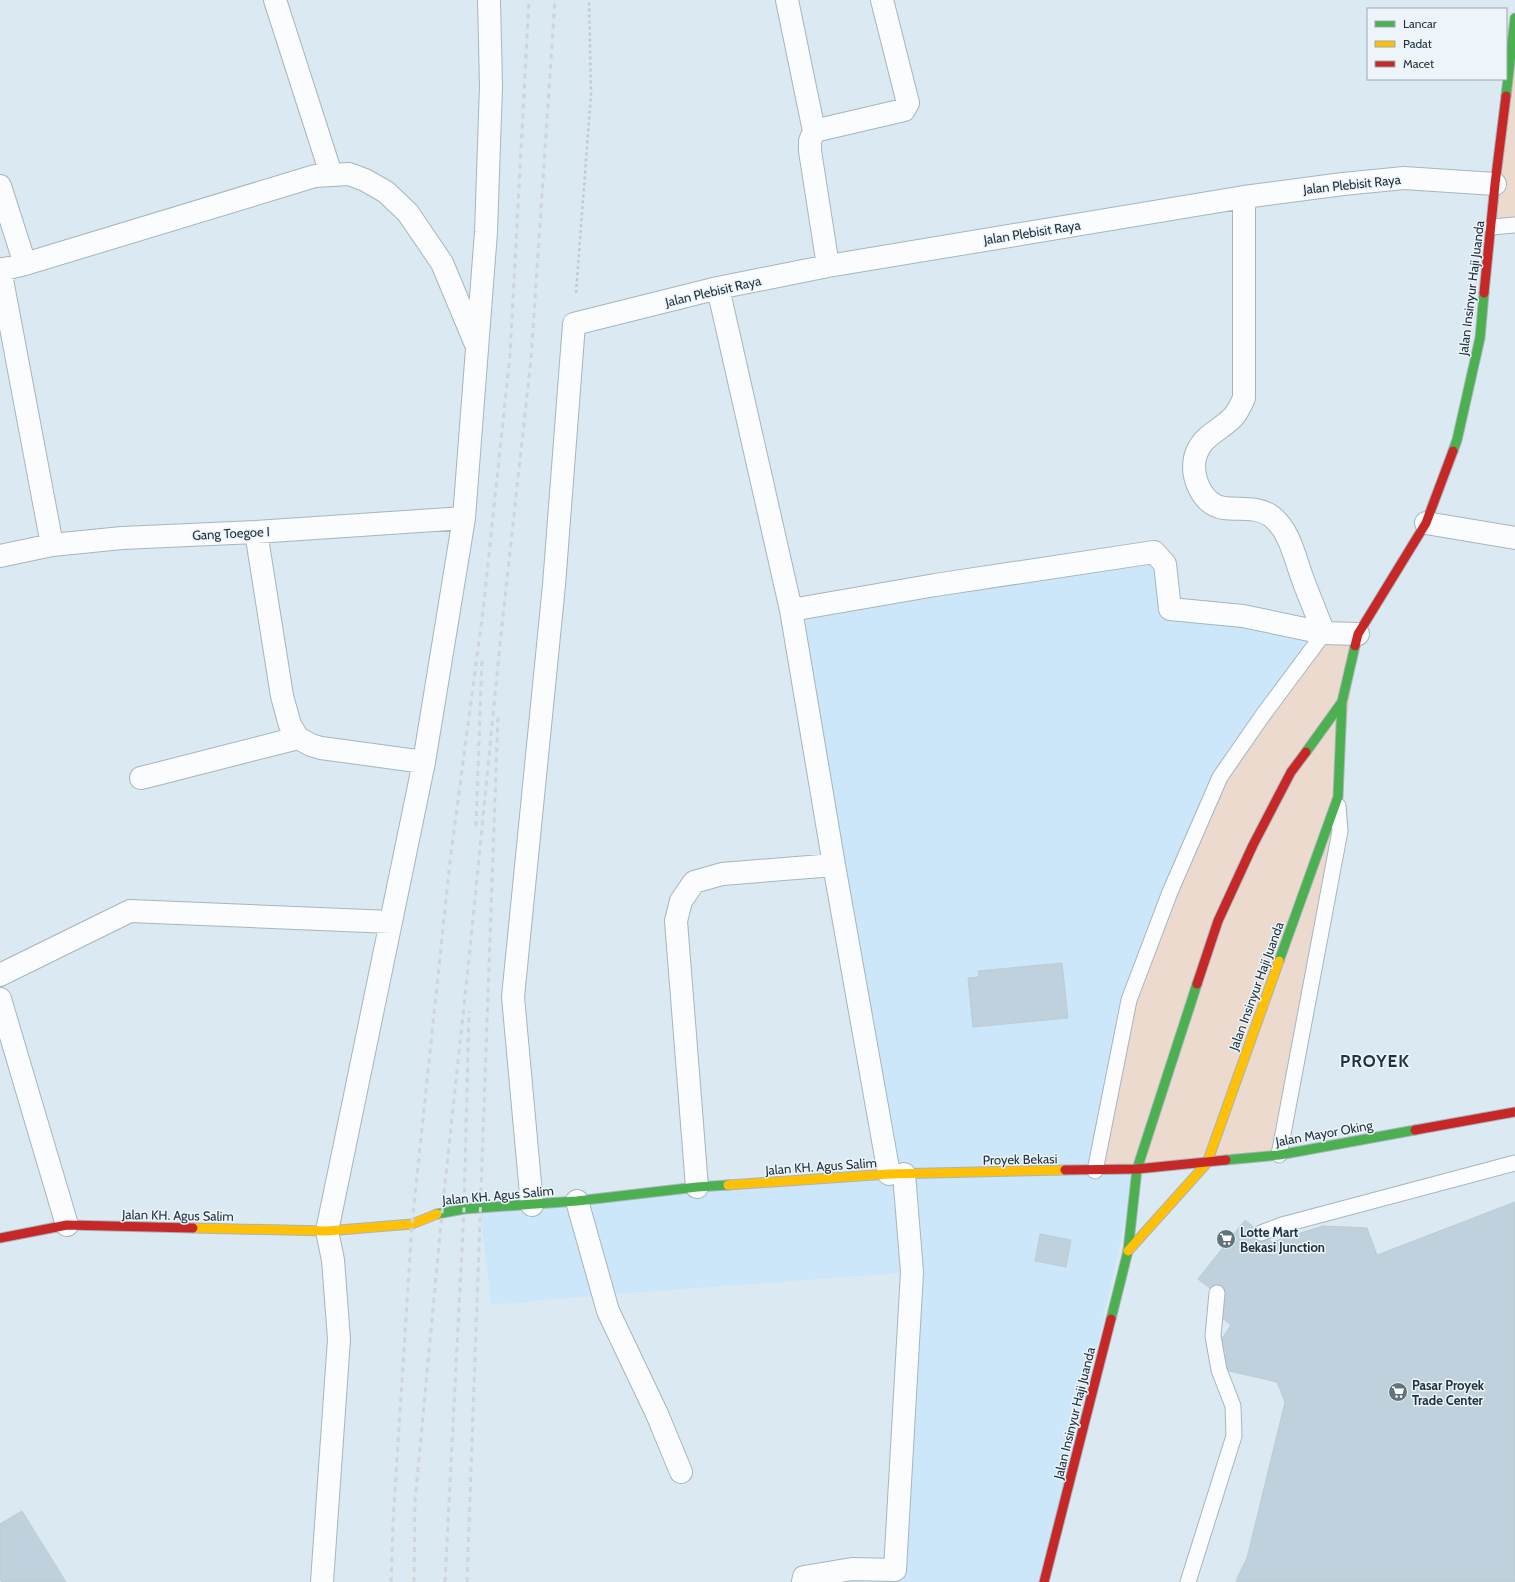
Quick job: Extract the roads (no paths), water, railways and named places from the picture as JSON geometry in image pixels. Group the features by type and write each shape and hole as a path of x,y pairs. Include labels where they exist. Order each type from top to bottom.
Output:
{"main road":[{"name":"Jalan Insinyur Haji Juanda","path":"1128,1251 1207,1163 1338,797 1342,702 1358,634 1426,523 1457,440 1480,338 1495,184 1515,18"},
{"name":"Jalan Insinyur Haji Juanda","path":"1044,1582 1128,1251 1137,1169 1218,921 1253,845 1291,772 1342,702"},
{"name":"Jalan Mayor Oking","path":"1137,1169 1280,1155 1515,1112"},
{"name":"Proyek Bekasi","path":"897,1174 1137,1169"},
{"name":"Jalan KH. Agus Salim","path":"0,1238 67,1225 327,1231 412,1224 442,1212 577,1201 697,1187 897,1174"}],"street":[{"path":"275,0 331,174"},
{"path":"322,1582 339,1339 333,1260 327,1231 424,762 464,518 486,232 491,101 489,0"},
{"path":"787,0 814,131 810,141 810,151 828,266"},
{"path":"814,131 904,110 907,108 908,103 882,0"},
{"path":"52,545 0,269 25,264 315,176 349,174 365,180 386,192 408,213 442,263 477,345"},
{"name":"Jalan Plebisit Raya","path":"532,1204 513,997 554,585 574,324 718,288 828,266 1244,197 1343,184 1404,178 1495,184"},
{"path":"0,186 25,264"},
{"path":"1244,197 1244,398 1233,417 1203,441 1195,458 1194,470 1198,486 1205,497 1213,503 1222,508 1252,509 1262,511 1277,521 1288,538 1324,633"},
{"path":"718,288 791,610 834,865 897,1174 912,1272 895,1570 852,1569 804,1577 804,1582"},
{"name":"Gang Toegoe I","path":"0,556 52,545 122,538 256,532 464,518"},
{"path":"1426,523 1515,538"},
{"path":"256,532 282,696 290,725 298,738 311,745 321,748 424,762"},
{"path":"791,610 935,585 1154,552 1165,564 1170,609 1243,616 1324,633 1358,634"},
{"path":"141,778 298,738"},
{"path":"697,1187 676,921 681,901 694,882 722,874 834,865"},
{"path":"0,975 130,911 391,922"},
{"path":"0,999 67,1225"},
{"path":"577,1201 608,1311 657,1414 681,1472"}],"lane":[{"path":"1492,227 1515,225"},
{"path":"1095,1171 1129,1000 1170,892 1220,777 1263,715 1324,633"},
{"path":"1280,1155 1340,831 1338,797"},
{"path":"1261,1233 1282,1225 1515,1163"},
{"path":"1188,1582 1234,1436 1233,1406 1219,1370 1213,1336 1217,1293"}],"railway":[{"path":"391,1582 393,1522 412,1224 450,861 483,611 510,355 529,0"},
{"path":"414,1582 415,1501 442,1212 501,634 531,359 555,0"},
{"path":"476,826 482,658"},
{"path":"467,1582 498,715"},
{"path":"445,1582 464,1209 469,1011"}],"place":[{"name":"Lotte Mart Bekasi Junction","path":"1226,1239"},
{"name":"Pasar Proyek Trade Center","path":"1398,1392"}],"district":[{"name":"PROYEK","path":"1375,1061"}]}
